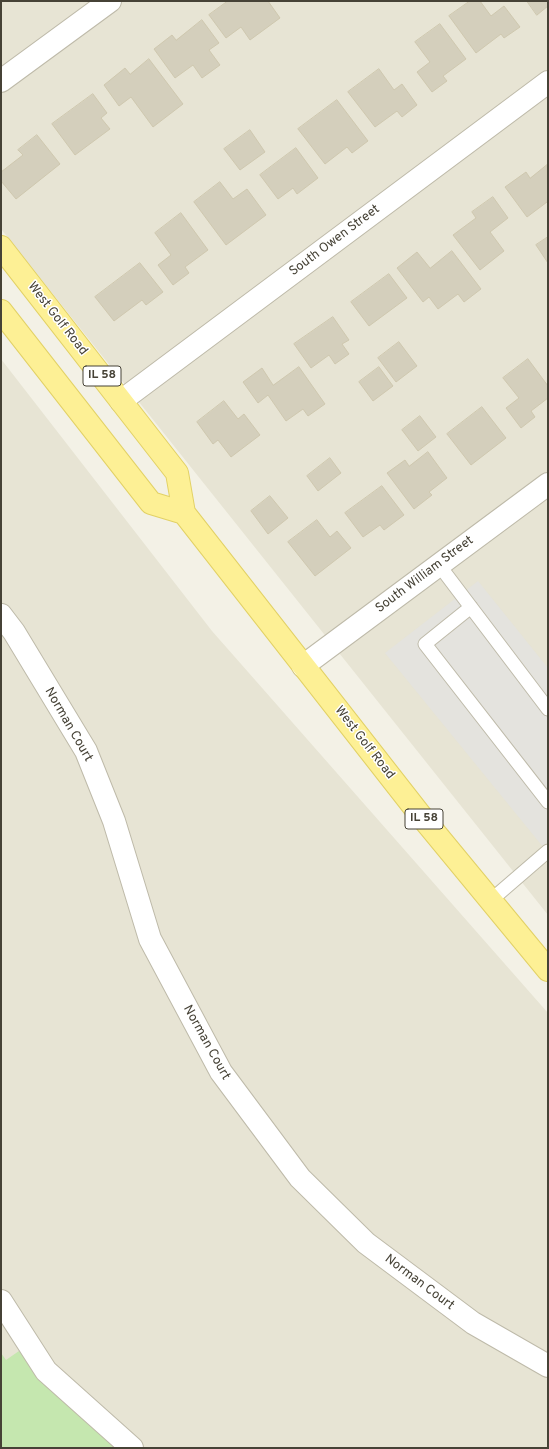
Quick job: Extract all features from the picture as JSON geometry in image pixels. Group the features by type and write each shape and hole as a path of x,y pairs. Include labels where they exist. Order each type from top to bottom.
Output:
{"main road":[{"name":"West Golf Road","path":"1,247 177,472 184,513 411,803 548,970"},
{"name":"IL 58","path":"1,311 151,503 184,513"}],"street":[{"path":"1,81 110,1"},
{"name":"South Owen Street","path":"122,401 548,82"},
{"name":"South William Street","path":"303,666 548,484"},
{"name":"Norman Court","path":"1,614 14,632 86,751 114,821 150,939 221,1072 300,1178 366,1243 473,1323 548,1366"},
{"path":"1,1301 46,1371 132,1448"}],"lane":[{"path":"439,565 548,709"},
{"path":"471,607 425,644 548,802"},
{"path":"490,901 548,851"}],"shaded area":[{"path":"1,1 548,1 548,915 1,229"},
{"path":"1,359 212,631 548,1013 548,1448 1,1448"},
{"path":"478,581 548,668 548,853 385,653"}],"green space":[{"path":"19,1351 68,1403 121,1448 1,1448 1,1353 6,1360"}],"building":[{"path":"228,1 268,1 280,18 250,40 241,27 226,38 209,15"},
{"path":"470,1 480,1 491,16 504,6 520,27 504,38 501,34 476,53 449,16"},
{"path":"527,1 548,1 548,6 537,15"},
{"path":"202,20 219,43 209,50 220,65 202,78 193,65 175,78 154,49 172,35 176,40"},
{"path":"440,24 466,59 443,76 447,81 432,92 417,72 430,62 415,42"},
{"path":"149,59 183,104 153,127 131,97 119,106 104,85 125,68 130,74"},
{"path":"379,69 394,90 402,84 417,105 402,117 397,111 375,127 348,92"},
{"path":"93,94 107,113 101,118 110,129 75,155 52,124"},
{"path":"337,100 368,141 352,153 347,147 325,164 298,129"},
{"path":"250,130 265,152 240,170 224,149"},
{"path":"37,135 60,164 16,199 1,181 1,172 23,155 18,150"},
{"path":"296,148 318,178 297,194 293,188 278,199 260,175"},
{"path":"547,165 548,204 547,202 527,217 505,187 526,172 530,178"},
{"path":"220,182 233,199 247,189 266,215 226,245 194,202"},
{"path":"493,197 508,218 490,232 504,251 480,270 453,235 476,218 472,212"},
{"path":"181,213 208,250 185,267 189,273 173,285 158,265 171,255 155,233"},
{"path":"548,237 548,263 536,245"},
{"path":"452,251 481,289 464,302 458,294 438,309 429,297 423,302 397,268 417,252 430,268"},
{"path":"140,263 163,292 146,305 142,300 114,321 95,297"},
{"path":"389,274 407,298 369,326 351,302"},
{"path":"333,317 349,340 342,344 349,354 335,364 329,355 311,368 294,344"},
{"path":"399,342 417,366 396,382 378,358"},
{"path":"528,359 548,386 548,398 531,411 535,417 521,428 506,408 519,398 503,378"},
{"path":"299,367 325,404 308,416 303,409 286,421 268,395 258,403 243,382 262,368 273,385"},
{"path":"379,367 393,386 373,401 359,382"},
{"path":"224,401 238,419 244,414 260,435 231,457 218,440 213,444 197,422"},
{"path":"482,407 506,438 471,465 447,434"},
{"path":"420,416 436,437 418,451 402,430"},
{"path":"428,452 447,478 429,492 432,495 414,509 387,473 405,460 409,466"},
{"path":"330,458 341,473 318,491 307,476"},
{"path":"382,486 404,515 384,530 380,525 363,537 345,513"},
{"path":"270,496 288,518 268,534 251,511"},
{"path":"317,520 330,537 337,531 351,548 315,576 288,542"}]}
